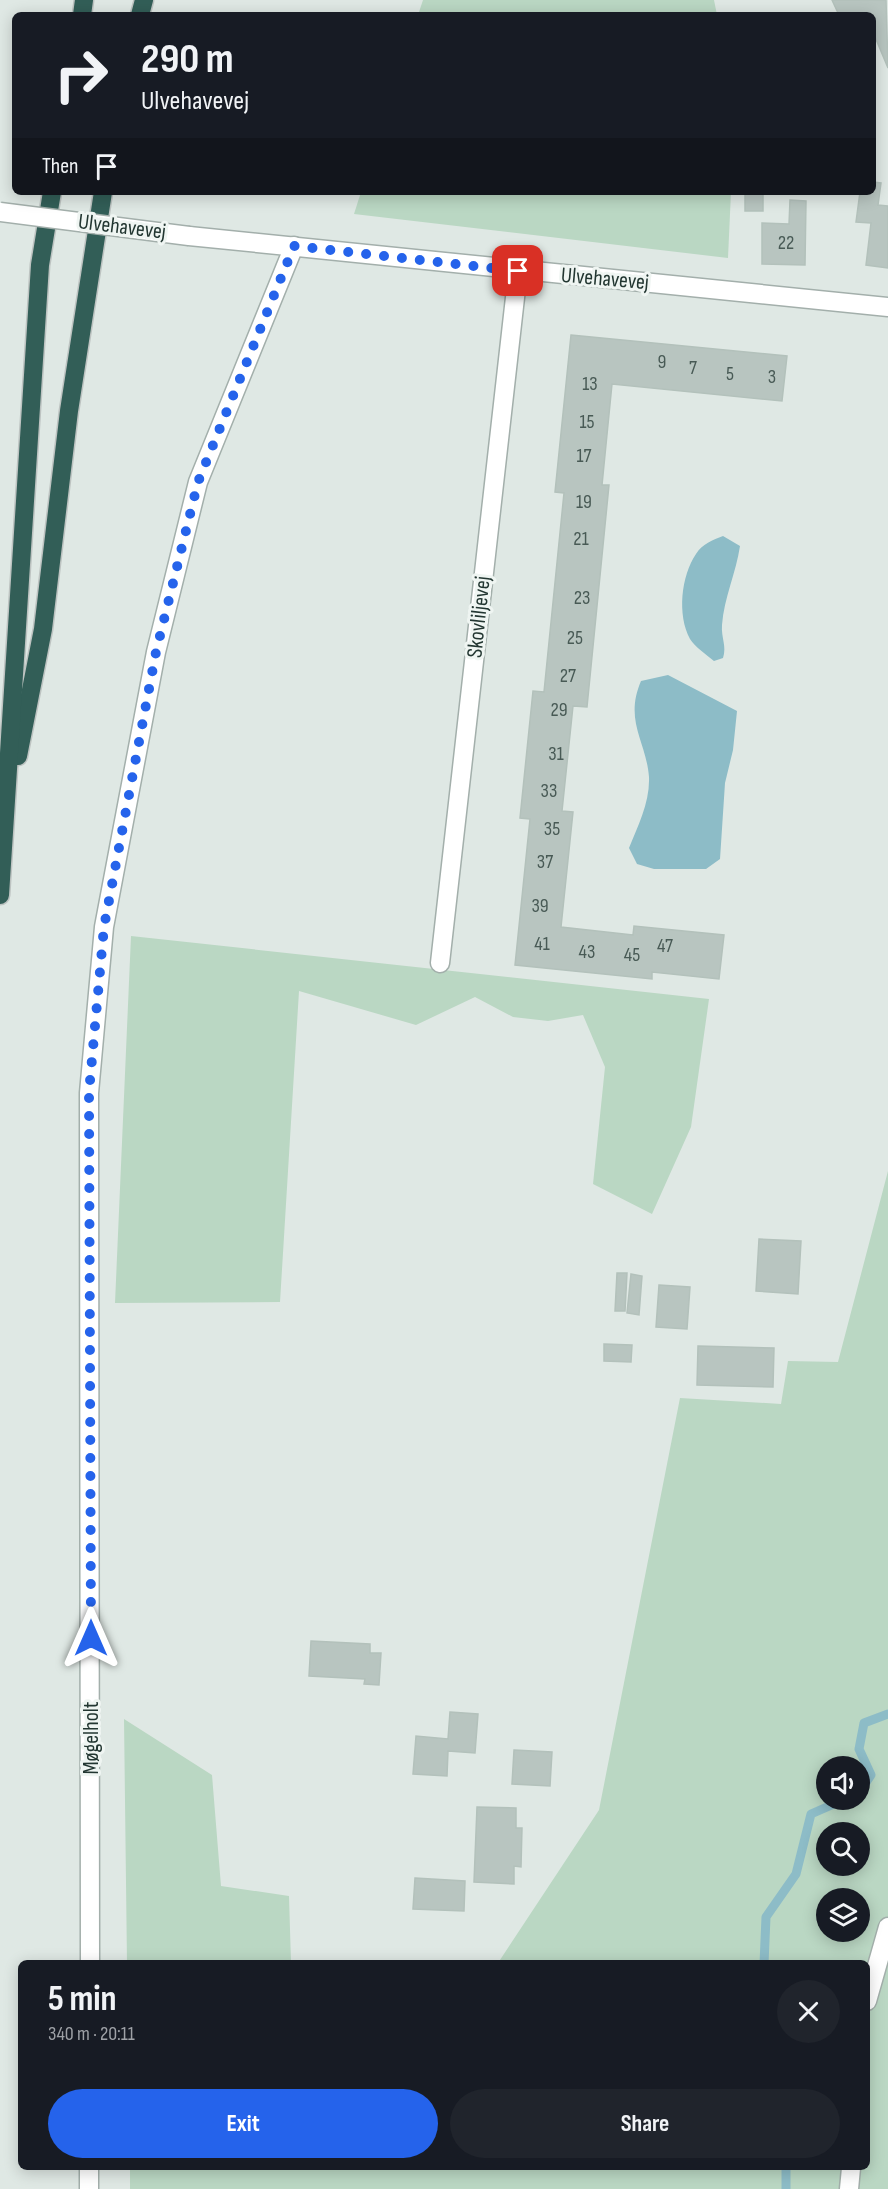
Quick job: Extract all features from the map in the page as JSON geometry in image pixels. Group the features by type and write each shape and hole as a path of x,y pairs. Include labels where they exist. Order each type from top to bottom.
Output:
{"highway":[{"path":"0,895 40,265 52,195"},
{"path":"4,825 43,629 69,411 103,195"}],"street":[{"name":"Ulvehavevej","path":"0,212 189,236 888,307"},
{"name":"Møgelholt","path":"90,1960 89,1092 104,927 156,652 198,482 294,246"},
{"name":"Skovliljevej","path":"440,963 518,271"},
{"path":"870,1990 888,1927"},
{"path":"89,2170 89,2189"},
{"path":"849,2189 850,2170"}],"green space":[{"path":"423,0 714,0 716,12 419,12"},
{"path":"360,195 731,195 728,258 354,214"},
{"path":"131,936 709,999 691,1127 652,1214 593,1184 605,1067 583,1015 548,1021 513,1017 475,997 416,1025 299,991 280,1302 115,1303"},
{"path":"888,1171 888,2189 130,2189 130,2170 870,2170 870,1960 500,1960 599,1810 680,1398 781,1404 788,1361 838,1362"},
{"path":"124,1719 212,1775 221,1886 289,1896 291,1960 127,1960"}],"water":[{"path":"723,536 740,546 723,615 724,654 723,658 714,661 690,639 683,619 682,596 687,573 698,551"},
{"path":"668,675 737,711 733,750 725,783 720,859 706,869 654,869 637,864 629,848 643,814 649,786 647,764 635,719 636,695 641,681"}],"building":[{"path":"832,0 886,0 888,68 876,39 876,12 838,12"},
{"path":"876,182 881,183 878,205 888,206 888,268 866,265 871,223 856,222 860,195 876,195"},
{"path":"745,195 763,195 763,211 745,211"},
{"path":"790,200 806,201 805,265 762,264 762,223 789,224"},
{"path":"571,335 787,356 782,401 612,384 602,485 609,485 587,707 573,706 562,811 573,812 561,927 633,935 634,926 724,935 719,979 652,972 652,979 515,965 530,819 520,818 533,691 544,692 564,493 555,492"},
{"path":"759,1239 801,1241 798,1294 756,1291"},
{"path":"617,1273 627,1273 625,1311 615,1311"},
{"path":"631,1274 642,1276 639,1315 627,1313"},
{"path":"659,1285 690,1287 687,1329 656,1327"},
{"path":"604,1344 632,1345 631,1362 604,1361"},
{"path":"698,1346 774,1348 773,1387 697,1385"},
{"path":"311,1641 370,1644 370,1653 381,1653 379,1685 364,1684 365,1679 309,1676"},
{"path":"450,1712 478,1714 475,1753 448,1751 447,1776 413,1774 416,1736 448,1739"},
{"path":"514,1750 552,1752 550,1786 512,1784"},
{"path":"477,1807 516,1808 516,1828 522,1828 521,1867 514,1866 514,1884 474,1882"},
{"path":"415,1878 465,1881 464,1911 413,1909"}],"waterway":[{"path":"862,1756 859,1749 864,1723 888,1714"},
{"path":"870,1773 870,1776"},
{"path":"764,1960 766,1917 796,1874 811,1814 820,1810"},
{"path":"786,2170 786,2189"}],"route":[{"path":"91,1638 89,1092 104,927 156,652 198,482 294,246 518,271"}]}
